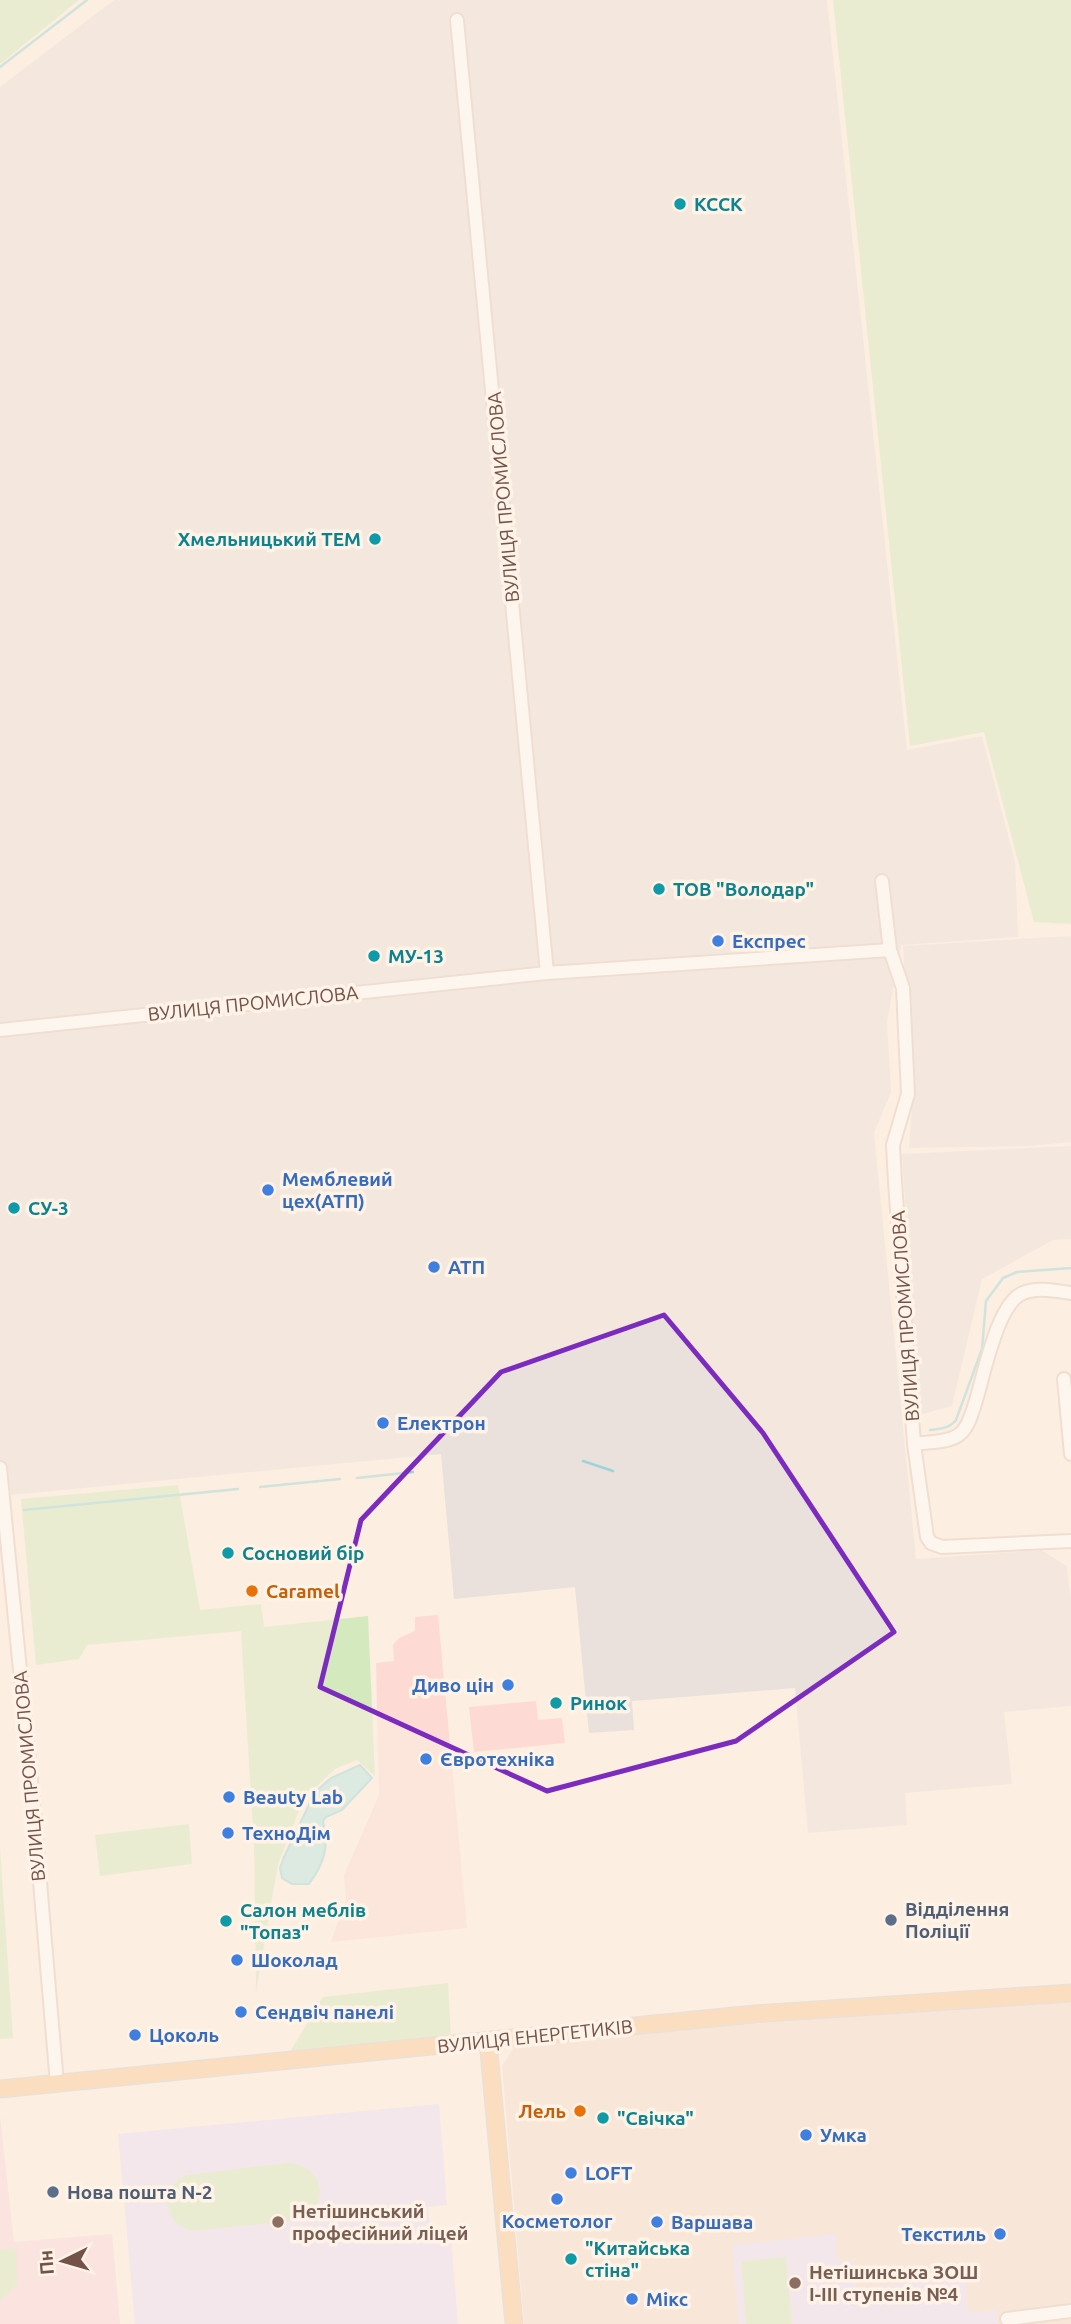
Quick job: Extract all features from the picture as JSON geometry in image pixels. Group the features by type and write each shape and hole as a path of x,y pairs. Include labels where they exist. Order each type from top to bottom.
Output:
{"main road":[{"name":"ВУЛИЦЯ ЕНЕРГЕТИКІВ","path":"4,2089 754,2014 1071,1993"},
{"path":"488,2041 513,2324"}],"street":[{"name":"ВУЛИЦЯ ПРОМИСЛОВА","path":"457,20 547,973"},
{"name":"ВУЛИЦЯ ПРОМИСЛОВА","path":"882,881 890,950 903,988 908,1094 893,1144 914,1444 928,1540 934,1546 943,1547 1071,1541"},
{"name":"ВУЛИЦЯ ПРОМИСЛОВА","path":"0,1030 547,973 890,950"},
{"path":"914,1444 954,1438 965,1428 977,1400 1000,1319 1014,1298 1032,1291 1071,1293"},
{"path":"1064,1379 1071,1454"},
{"name":"ВУЛИЦЯ ПРОМИСЛОВА","path":"0,1468 34,1811 57,2084"},
{"path":"1007,2319 1050,2319 1071,2311"}],"highlighted area":[{"path":"664,1315 763,1433 894,1632 736,1741 547,1791 320,1687 361,1520 501,1372"}],"shaded area":[{"path":"114,0 827,0 907,750 982,736 1015,861 1018,937 901,945 887,1022 891,1092 874,1133 916,1559 1041,1550 1067,1566 1071,1603 1071,1706 1004,1712 1012,1784 905,1793 907,1825 808,1833 795,1688 632,1701 634,1730 589,1733 575,1587 454,1599 441,1454 0,1496 0,87"},
{"path":"1071,936 1071,1142 1029,1146 909,1148 913,1087 903,946"},
{"path":"1071,1146 1071,1239 1053,1240 982,1279 952,1406 919,1415 902,1154"},
{"path":"438,1615 467,1928 331,1942 346,1899 344,1875 379,1795 376,1663 394,1661 393,1645 399,1638 415,1631 415,1617"},
{"name":"Ринок","path":"536,1701 538,1720 562,1718 565,1743 474,1752 469,1707"},
{"path":"1071,2001 1071,2324 524,2324 502,2066 514,2047 680,2029"},
{"name":"Нетішинський професійний ліцей","path":"439,2104 447,2205 428,2207 432,2238 451,2237 458,2324 135,2324 118,2134"},
{"path":"0,2117 14,2242 112,2234 120,2324 0,2324"},
{"name":"Нетішинська ЗОШ І-ІІІ ступенів №4","path":"835,2234 837,2261 854,2260 856,2288 965,2278 968,2313 996,2310 998,2324 739,2324 732,2245"}],"green space":[{"path":"0,0 79,0 0,64"},
{"path":"833,0 1071,0 1071,924 1034,922 984,732 910,746"},
{"path":"178,1485 200,1610 261,1604 264,1627 368,1616 375,1776 357,1760 335,1769 304,1798 278,1864 256,1992 254,1846 241,1631 87,1645 79,1659 36,1665 21,1499"},
{"path":"189,1824 192,1864 100,1876 95,1835"},
{"path":"0,1847 13,2038 0,2039"},
{"path":"448,1983 451,2036 290,2052 323,1997"},
{"path":"288,2163 300,2165 309,2171 319,2186 317,2205 301,2220 191,2231 181,2227 170,2213 168,2196 171,2188 186,2175"},
{"path":"16,2248 17,2284 0,2301 0,2250"},
{"path":"786,2257 792,2324 746,2324 741,2261"}],"water":[{"path":"360,1765 372,1778 342,1810 323,1821 326,1839 324,1854 319,1869 309,1884 292,1884 282,1878 280,1868 284,1857 315,1792 331,1778"}],"waterway":[{"path":"0,67 87,0"},
{"path":"930,1430 941,1429 956,1420 982,1349 986,1301 1003,1278 1017,1272 1071,1268"},
{"path":"583,1461 613,1471"},
{"path":"357,1478 413,1472"},
{"path":"260,1487 340,1479"},
{"path":"24,1510 238,1489"}],"place":[{"name":"КССК","path":"680,204"},
{"name":"Хмельницький ТЕМ","path":"375,539"},
{"name":"ТОВ \"Володар\"","path":"659,889"},
{"name":"Експрес","path":"718,941"},
{"name":"МУ-13","path":"374,956"},
{"name":"Мемблевий цех(АТП)","path":"268,1190"},
{"name":"СУ-3","path":"14,1208"},
{"name":"АТП","path":"434,1267"},
{"name":"Електрон","path":"383,1423"},
{"name":"Сосновий бір","path":"228,1553"},
{"name":"Caramel","path":"252,1591"},
{"name":"Диво цін","path":"508,1685"},
{"name":"Ринок","path":"556,1703"},
{"name":"Євротехніка","path":"426,1759"},
{"name":"Beauty Lab","path":"229,1797"},
{"name":"ТехноДім","path":"228,1833"},
{"name":"Відділення Поліції","path":"891,1920"},
{"name":"Салон меблів \"Топаз\"","path":"226,1921"},
{"name":"Шоколад","path":"237,1960"},
{"name":"Сендвіч панелі","path":"241,2012"},
{"name":"Цоколь","path":"135,2035"},
{"name":"Лель","path":"580,2111"},
{"name":"\"Свічка\"","path":"603,2118"},
{"name":"Умка","path":"806,2135"},
{"name":"LOFT","path":"571,2173"},
{"name":"Нова пошта N-2","path":"53,2192"},
{"name":"Косметолог","path":"557,2199"},
{"name":"Нетішинський професійний ліцей","path":"278,2222"},
{"name":"Варшава","path":"657,2222"},
{"name":"Текстиль","path":"1000,2234"},
{"name":"\"Китайська стіна\"","path":"571,2259"},
{"name":"Нетішинська ЗОШ І-ІІІ ступенів №4","path":"795,2283"},
{"name":"Мікс","path":"632,2299"}]}
